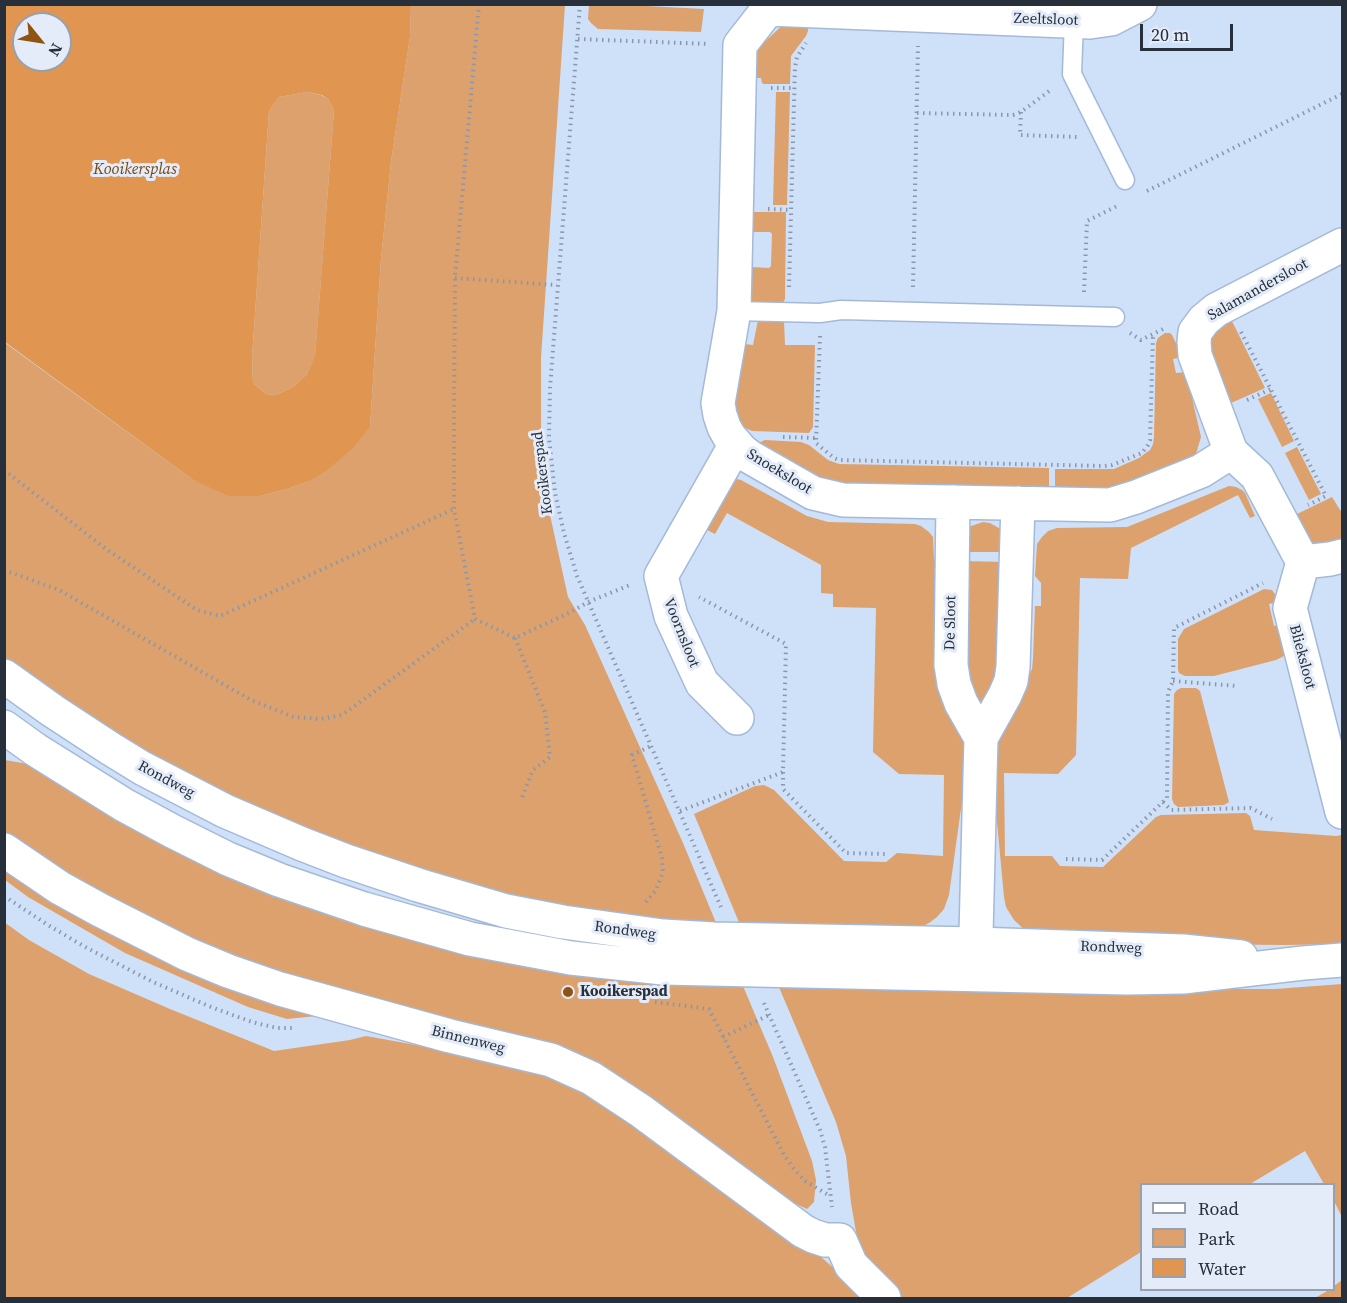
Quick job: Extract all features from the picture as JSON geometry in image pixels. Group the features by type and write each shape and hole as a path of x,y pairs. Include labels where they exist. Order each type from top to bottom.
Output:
{"street":[{"name":"Zeeltsloot","path":"768,7 819,11 1101,21 1111,19 1140,4"},
{"path":"740,45 768,7"},
{"name":"Snoeksloot","path":"740,45 734,310 718,403 724,427 736,444 750,457 813,493 843,500 1110,505 1200,471 1231,452"},
{"name":"Salamandersloot","path":"1231,452 1195,355 1195,332 1216,310 1342,246"},
{"path":"661,576 736,444"},
{"path":"1231,452 1257,476 1303,562 1342,556"},
{"name":"De Sloot","path":"952,502 951,665 954,684 961,703 981,738"},
{"path":"976,960 981,738 1011,681 1018,504"},
{"name":"Blieksloot","path":"1303,562 1290,608 1342,812"},
{"name":"Voornsloot","path":"661,576 671,616 702,683 737,718"},
{"name":"Rondweg","path":"4,676 53,711 142,768 225,811 335,857 469,901 562,922 663,936 759,940 976,960"},
{"name":"Rondweg","path":"4,727 36,750 124,805 228,859 279,880 364,909 470,939 571,958 663,968 976,960 1183,951 1303,963 1342,960"},
{"name":"Binnenweg","path":"4,850 60,888 100,910 187,954 228,971 300,994 450,1036 551,1060 591,1078 650,1118 803,1231 825,1240 840,1239 851,1265 884,1299"}],"lane":[{"path":"1074,21 1072,74 1125,180"},
{"path":"734,310 820,313 842,310 1115,317"}],"path":[{"path":"475,619 454,509 454,420 455,278 479,4"},
{"name":"Kooikerspad","path":"580,4 550,388 550,449 555,493 577,576 720,907"},
{"path":"788,312 795,67 797,57 810,39 819,11"},
{"path":"912,312 919,15"},
{"path":"578,39 740,45"},
{"path":"917,113 1013,115 1022,112 1072,74"},
{"path":"1144,192 1342,94"},
{"path":"1022,112 1020,135 1104,138"},
{"path":"1084,316 1087,220 1124,202"},
{"path":"455,278 557,285"},
{"path":"1227,304 1326,496 1280,520"},
{"path":"820,313 816,443 839,460 1105,466 1132,457 1146,450 1150,440 1153,334"},
{"path":"1115,317 1127,331 1141,340 1167,327 1195,332"},
{"path":"4,470 106,549 197,610 220,616 454,509"},
{"path":"1066,859 1102,860 1167,798 1168,692 1173,681 1174,628 1303,562"},
{"path":"4,570 59,590 251,700 294,717 320,719 342,715 475,619"},
{"path":"515,638 644,579 661,576"},
{"path":"475,619 515,638 545,712 550,757 533,770 521,800"},
{"path":"1173,681 1237,686"},
{"path":"644,904 656,890 663,872 662,858 632,755 651,746"},
{"path":"783,772 783,789 846,853 885,854"},
{"path":"1163,802 1171,810 1251,808 1272,819"},
{"path":"680,811 699,804"},
{"path":"652,1002 709,1009 784,1155 805,1181 830,1196 825,1147 820,1130 762,997"},
{"path":"723,1037 769,1015"}],"green space":[{"path":"589,4 704,9 701,32 598,29 588,19"},
{"path":"411,5 565,5 541,358 541,444 550,515 568,597 585,625 683,843 719,930 590,913 418,875 150,766 5,663 4,342 193,480 260,496 307,482 370,427 381,259 391,162 410,37"},
{"path":"808,21 806,36 791,56 790,84 764,84 761,78 754,78 756,55 761,45 785,23"},
{"path":"307,92 328,99 334,110 315,357 307,374 293,387 276,395 266,394 253,383 252,358 269,111 279,97"},
{"path":"776,92 790,92 787,205 773,205"},
{"path":"751,212 786,212 785,299 779,305 753,303 750,299 751,267 769,268 771,266 772,234 753,232 750,229"},
{"path":"1230,317 1265,388 1231,403 1227,402 1204,337"},
{"path":"758,320 784,322 785,345 815,345 813,427 809,433 752,431 745,428 742,430 734,405 744,344 753,345"},
{"path":"1165,333 1172,335 1183,357 1173,359 1176,373 1186,372 1201,437 1196,454 1191,459 1124,489 1055,490 1055,469 1114,469 1139,458 1150,450 1154,437 1156,343 1158,338"},
{"path":"1271,393 1294,441 1282,447 1258,399"},
{"path":"765,440 801,442 809,445 828,460 839,464 1049,468 1049,490 831,485 756,444"},
{"path":"1297,447 1321,494 1309,500 1285,453"},
{"path":"736,479 807,516 828,522 921,526 933,537 934,559 945,560 965,760 964,787 949,895 944,909 937,917 921,927 743,932 694,814 755,786 764,785 774,790 844,861 886,862 897,853 943,856 944,775 899,774 873,752 876,608 833,607 833,594 821,593 821,565 727,513 715,534 705,529 732,482"},
{"path":"1229,486 1236,487 1245,493 1255,516 1250,518 1238,495 1131,548 1128,579 1080,578 1076,755 1058,774 1004,773 1005,856 1052,856 1060,866 1103,867 1156,817 1161,815 1246,813 1250,816 1254,830 1342,835 1342,944 1181,944 1027,932 1014,920 1006,907 994,790 997,740 1032,669 1035,606 1041,606 1041,583 1035,576 1037,544 1048,531 1057,528 1127,527"},
{"path":"1332,497 1342,513 1342,546 1314,548 1294,517"},
{"path":"983,522 990,523 1004,531 1008,552 962,552 967,530"},
{"path":"962,561 1008,562 1004,668 978,710 959,659"},
{"path":"1264,589 1272,590 1277,597 1278,602 1269,604 1274,626 1284,624 1289,650 1284,656 1214,676 1185,676 1179,673 1178,639 1184,629"},
{"path":"1181,688 1196,688 1200,691 1229,802 1224,805 1178,807 1172,799 1174,694"},
{"path":"5,760 34,765 276,890 740,979 773,1057 812,1161 816,1180 814,1202 807,1209 796,1204 670,1111 611,1073 284,976 185,939 80,882 5,834"},
{"path":"5,864 326,1015 287,1019 248,1007 125,953 28,897 5,880"},
{"path":"4,922 29,940 89,974 274,1051 366,1036 455,1052 569,1081 813,1250 868,1298 5,1298"},
{"path":"776,980 1208,989 1275,989 1342,984 1342,1217 1335,1203 1335,1183 1323,1183 1305,1151 1252,1183 1140,1183 1140,1253 1067,1298 899,1298 860,1255 846,1156 836,1122"},
{"path":"1342,1280 1342,1298 1315,1298 1327,1291 1335,1291 1335,1285"}],"water":[{"name":"Kooikersplas","path":"4,5 411,5 410,37 391,162 381,259 370,427 353,448 326,471 307,482 287,489 260,496 229,496 193,480 5,342","holes":["307,92 322,95 328,99 334,110 315,356 307,374 293,387 276,395 266,394 253,383 252,358 269,111 279,97"]}],"place":[{"name":"Kooikerspad","path":"568,992"}]}
